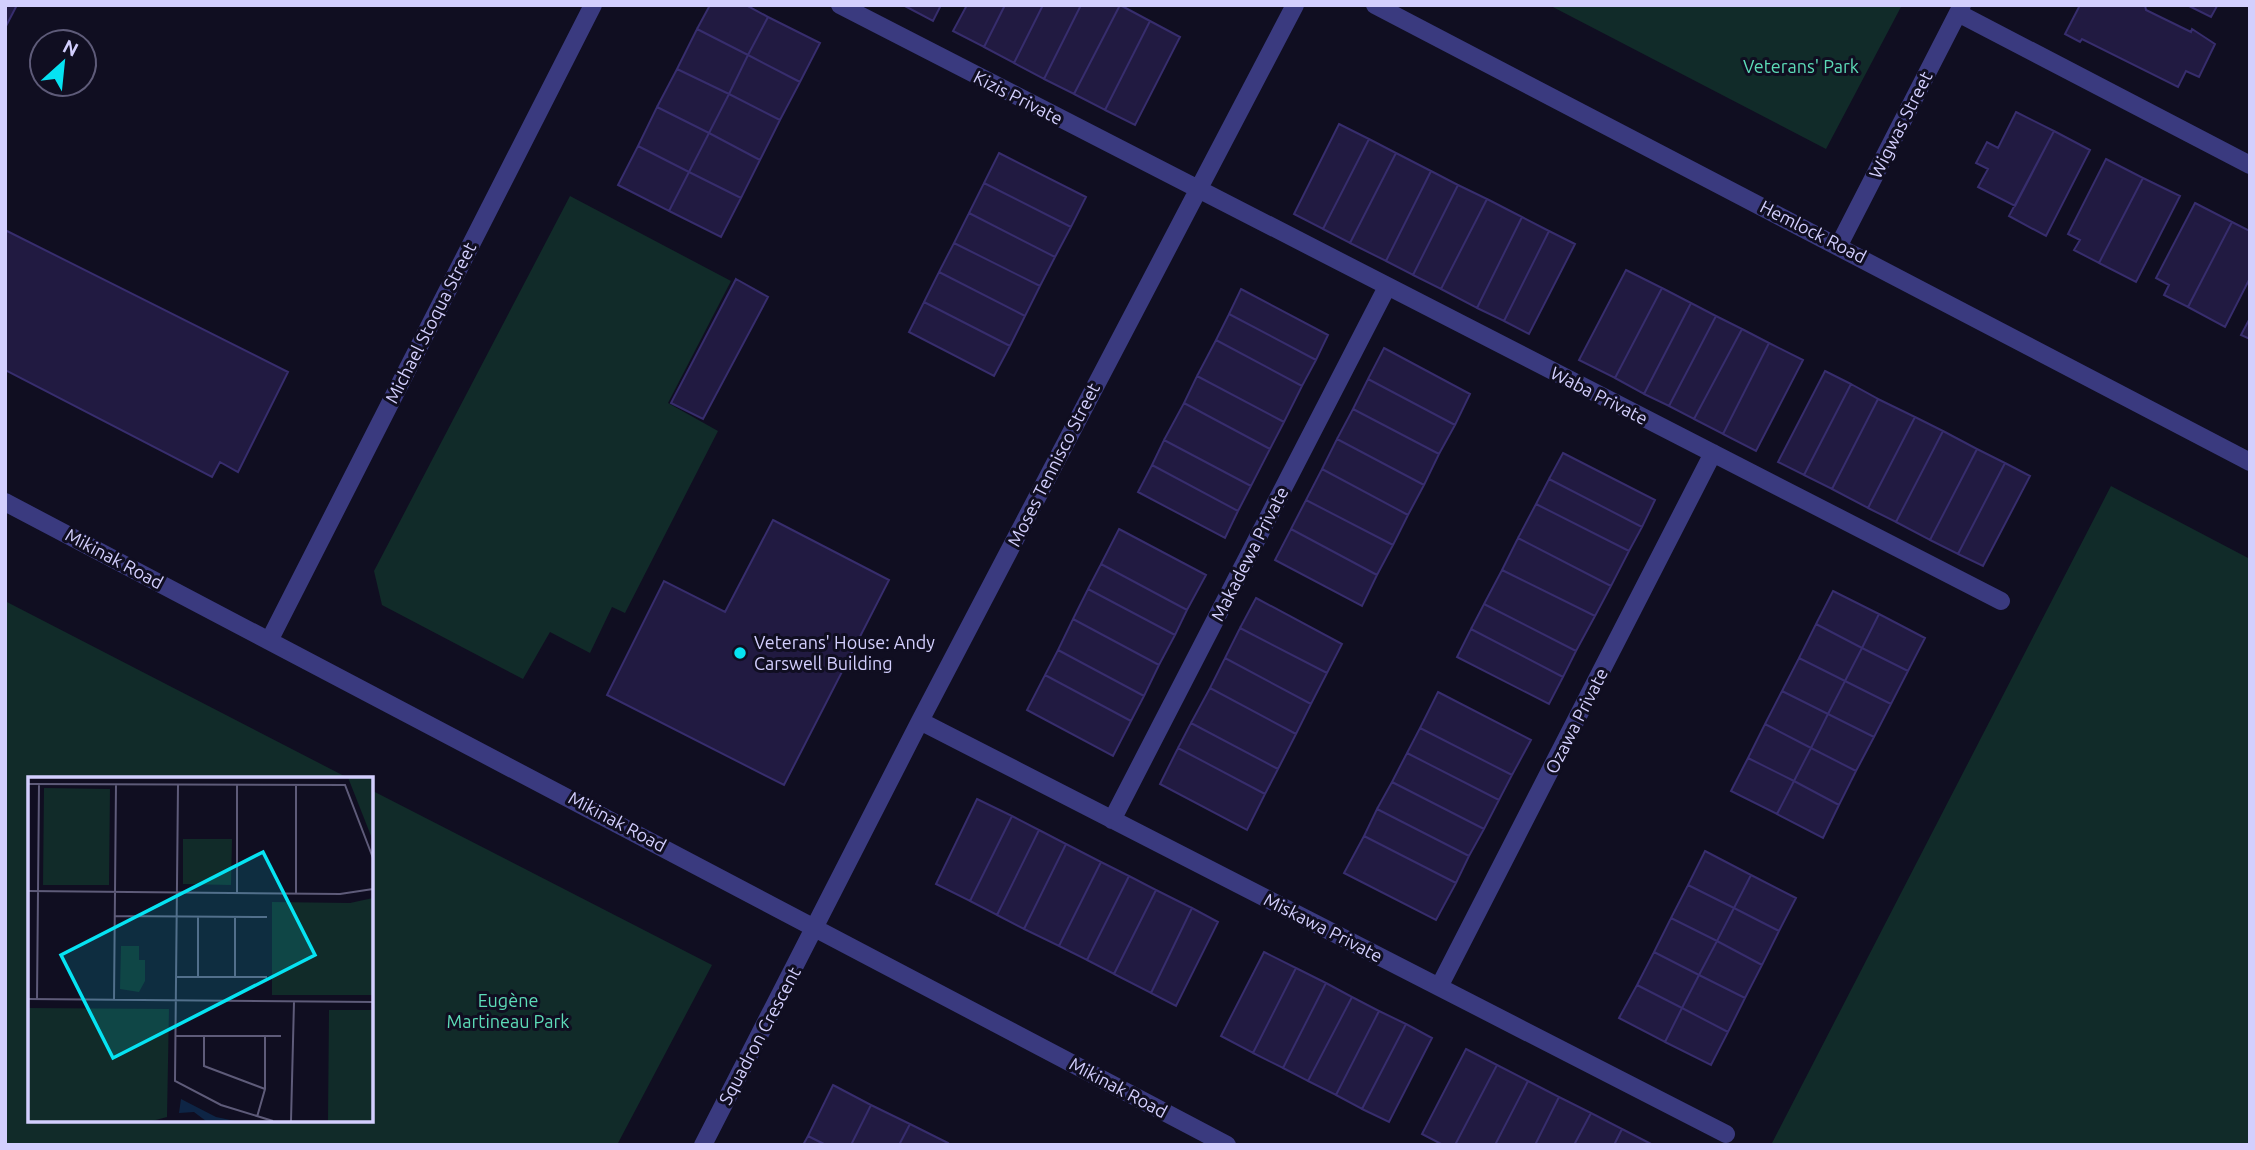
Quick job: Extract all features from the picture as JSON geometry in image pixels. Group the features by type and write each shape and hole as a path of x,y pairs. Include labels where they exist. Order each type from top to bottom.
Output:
{"street":[{"name":"Michael Stoqua Street","path":"269,641 593,5"},
{"name":"Kizis Private","path":"840,5 1196,190"},
{"name":"Moses Tennisco Street","path":"817,928 920,721 1295,5"},
{"name":"Hemlock Road","path":"1375,5 2250,462"},
{"name":"Wigwas Street","path":"1839,245 1960,9"},
{"path":"1960,9 2250,165"},
{"name":"Waba Private","path":"1196,190 2001,601"},
{"name":"Makadewa Private","path":"1112,820 1387,287"},
{"name":"Ozawa Private","path":"1439,987 1713,453"},
{"name":"Mikinak Road","path":"5,502 1227,1145"},
{"name":"Miskawa Private","path":"920,721 1726,1134"},
{"name":"Squadron Crescent","path":"703,1145 817,928"}],"green space":[{"name":"Veterans' Park","path":"1549,5 1902,5 1826,149"},
{"path":"570,196 731,281 668,403 718,431 625,613 612,607 590,653 550,632 523,679 382,605 374,571"},
{"path":"2111,486 2250,559 2250,1145 1771,1145"},
{"name":"Eugène Martineau Park","path":"5,601 346,777 28,777 28,1122 373,1122 373,791 712,965 617,1145 5,1145"}],"building":[{"path":"5,5 17,5 5,28"},
{"path":"710,5 746,5 768,17 748,55 697,29"},
{"path":"903,5 941,5 933,21"},
{"path":"967,5 1005,5 984,47 953,31"},
{"path":"1005,5 1043,5 1014,63 984,47"},
{"path":"1043,5 1081,5 1044,79 1014,63"},
{"path":"1081,5 1120,5 1074,94 1044,79"},
{"path":"1120,5 1150,21 1105,110 1074,94"},
{"path":"2080,5 2145,5 2146,10 2191,32 2192,29 2215,44 2199,77 2186,71 2178,87 2082,39 2080,42 2065,34"},
{"path":"2187,5 2221,5 2217,6 2211,17"},
{"path":"768,17 820,43 800,82 748,55"},
{"path":"1150,21 1180,37 1135,125 1105,110"},
{"path":"697,29 748,55 729,94 677,69"},
{"path":"748,55 800,82 780,120 729,94"},
{"path":"677,69 729,94 709,133 657,107"},
{"path":"729,94 780,120 760,160 709,133"},
{"path":"657,107 709,133 689,172 638,146"},
{"path":"2016,112 2054,131 2015,206 1978,187 1988,169 1976,163 1987,142 1998,148"},
{"path":"1339,124 1369,139 1323,229 1294,214"},
{"path":"2054,131 2090,150 2046,236 2009,216"},
{"path":"709,133 760,160 741,198 689,172"},
{"path":"1369,139 1396,153 1350,243 1323,229"},
{"path":"638,146 689,172 669,211 618,185"},
{"path":"999,153 1086,197 1071,227 984,183"},
{"path":"1396,153 1431,171 1386,261 1350,243"},
{"path":"2106,159 2143,178 2099,263 2074,250 2080,240 2068,234"},
{"path":"1431,171 1458,185 1413,275 1386,261"},
{"path":"689,172 741,198 721,237 669,211"},
{"path":"2143,178 2180,196 2136,282 2099,263"},
{"path":"984,183 1071,227 1055,257 969,213"},
{"path":"1458,185 1487,199 1441,289 1413,275"},
{"path":"1487,199 1522,217 1477,308 1441,289"},
{"path":"2195,203 2232,222 2188,307 2164,295 2169,285 2156,278"},
{"path":"969,213 1055,257 1040,286 954,243"},
{"path":"1522,217 1549,231 1504,321 1477,308"},
{"path":"2232,222 2250,231 2250,278 2225,327 2188,307"},
{"path":"5,230 288,372 238,472 220,462 212,477 5,370"},
{"path":"1549,231 1575,244 1529,334 1504,321"},
{"path":"954,243 1040,286 1025,316 939,272"},
{"path":"1626,270 1662,288 1615,378 1579,360"},
{"path":"939,272 1025,316 1010,346 924,302"},
{"path":"736,279 768,297 703,419 671,403"},
{"path":"1662,288 1691,303 1644,394 1615,378"},
{"path":"1241,289 1328,335 1316,360 1229,314"},
{"path":"924,302 1010,346 994,376 909,332"},
{"path":"1691,303 1716,316 1669,406 1644,394"},
{"path":"1229,314 1316,360 1302,386 1216,340"},
{"path":"1716,316 1742,329 1694,419 1669,406"},
{"path":"2250,318 2250,339 2241,335"},
{"path":"1742,329 1769,343 1723,434 1694,419"},
{"path":"1216,340 1302,386 1284,422 1197,376"},
{"path":"1769,343 1803,360 1756,451 1723,434"},
{"path":"1384,348 1470,394 1455,425 1368,379"},
{"path":"1825,371 1851,384 1804,475 1778,462"},
{"path":"1197,376 1284,422 1270,449 1184,403"},
{"path":"1368,379 1455,425 1439,454 1353,409"},
{"path":"1851,384 1878,399 1832,489 1804,475"},
{"path":"1878,399 1915,417 1868,508 1832,489"},
{"path":"1184,403 1270,449 1251,486 1164,440"},
{"path":"1353,409 1439,454 1424,485 1337,439"},
{"path":"1915,417 1943,431 1896,522 1868,508"},
{"path":"1943,431 1977,449 1930,540 1896,522"},
{"path":"1337,439 1424,485 1408,515 1322,469"},
{"path":"1164,440 1251,486 1238,511 1152,465"},
{"path":"1977,449 2005,463 1958,554 1930,540"},
{"path":"1563,453 1655,500 1642,527 1549,479"},
{"path":"2005,463 2030,476 1983,566 1958,554"},
{"path":"1152,465 1238,511 1225,538 1138,492"},
{"path":"1322,469 1408,515 1393,545 1306,500"},
{"path":"1549,479 1642,527 1629,551 1536,504"},
{"path":"1306,500 1393,545 1377,575 1291,529"},
{"path":"1536,504 1629,551 1611,586 1518,538"},
{"name":"Veterans' House: Andy Carswell Building","path":"773,520 889,580 784,785 607,695 664,581 725,612"},
{"path":"1119,529 1206,575 1187,610 1101,564"},
{"path":"1291,529 1377,575 1362,606 1275,560"},
{"path":"1518,538 1611,586 1595,616 1502,570"},
{"path":"1101,564 1187,610 1175,635 1088,589"},
{"path":"1502,570 1595,616 1576,651 1484,604"},
{"path":"1088,589 1175,635 1159,665 1073,619"},
{"path":"1833,591 1879,614 1862,648 1816,624"},
{"path":"1256,598 1342,644 1327,673 1240,628"},
{"path":"1484,604 1576,651 1563,677 1471,629"},
{"path":"1879,614 1925,638 1908,671 1862,648"},
{"path":"1073,619 1159,665 1144,696 1058,650"},
{"path":"1816,624 1862,648 1845,681 1799,658"},
{"path":"1240,628 1327,673 1311,704 1225,658"},
{"path":"1471,629 1563,677 1549,704 1457,657"},
{"path":"1862,648 1908,671 1891,704 1845,681"},
{"path":"1058,650 1144,696 1131,721 1045,675"},
{"path":"1225,658 1311,704 1296,734 1210,688"},
{"path":"1799,658 1845,681 1828,714 1782,691"},
{"path":"1045,675 1131,721 1113,756 1027,710"},
{"path":"1845,681 1891,704 1874,737 1828,714"},
{"path":"1210,688 1296,734 1278,769 1191,723"},
{"path":"1782,691 1828,714 1811,748 1765,724"},
{"path":"1438,692 1531,740 1512,775 1420,728"},
{"path":"1828,714 1874,737 1856,771 1811,748"},
{"path":"1191,723 1278,769 1265,794 1178,748"},
{"path":"1765,724 1811,748 1794,781 1748,758"},
{"path":"1420,728 1512,775 1499,800 1407,753"},
{"path":"1178,748 1265,794 1247,830 1160,784"},
{"path":"1811,748 1856,771 1839,805 1794,781"},
{"path":"1407,753 1499,800 1484,829 1392,782"},
{"path":"1748,758 1794,781 1777,814 1731,791"},
{"path":"1794,781 1839,805 1823,838 1777,814"},
{"path":"1392,782 1484,829 1469,856 1377,809"},
{"path":"977,799 1012,816 970,901 936,884"},
{"path":"1377,809 1469,856 1456,883 1364,836"},
{"path":"1012,816 1039,830 997,915 970,901"},
{"path":"1039,830 1066,844 1024,929 997,915"},
{"path":"1364,836 1456,883 1436,920 1344,873"},
{"path":"1066,844 1101,862 1059,946 1024,929"},
{"path":"1705,851 1751,875 1734,908 1688,885"},
{"path":"1101,862 1129,876 1087,960 1059,946"},
{"path":"1751,875 1796,898 1779,931 1734,908"},
{"path":"1129,876 1156,890 1114,974 1087,960"},
{"path":"1688,885 1734,908 1717,941 1671,918"},
{"path":"1156,890 1192,908 1151,993 1114,974"},
{"path":"1192,908 1218,922 1176,1006 1151,993"},
{"path":"1734,908 1779,931 1762,965 1717,941"},
{"path":"1671,918 1717,941 1699,975 1654,952"},
{"path":"1717,941 1762,965 1745,998 1699,975"},
{"path":"1264,952 1296,968 1253,1053 1221,1036"},
{"path":"1654,952 1699,975 1682,1008 1637,985"},
{"path":"1296,968 1326,983 1283,1068 1253,1053"},
{"path":"1699,975 1745,998 1728,1032 1682,1008"},
{"path":"1326,983 1352,997 1308,1081 1283,1068"},
{"path":"1637,985 1682,1008 1665,1042 1619,1018"},
{"path":"1352,997 1379,1011 1336,1095 1308,1081"},
{"path":"1682,1008 1728,1032 1711,1065 1665,1042"},
{"path":"1379,1011 1406,1024 1362,1109 1336,1095"},
{"path":"1406,1024 1432,1038 1389,1122 1362,1109"},
{"path":"1466,1049 1497,1065 1455,1145 1443,1145 1422,1134"},
{"path":"1497,1065 1528,1081 1495,1145 1455,1145"},
{"path":"1528,1081 1559,1097 1535,1145 1495,1145"},
{"path":"833,1085 871,1105 851,1145 826,1145 808,1136"},
{"path":"1559,1097 1591,1113 1574,1145 1535,1145"},
{"path":"871,1105 910,1124 899,1145 851,1145"},
{"path":"1591,1113 1622,1129 1614,1145 1574,1145"},
{"path":"910,1124 948,1143 947,1145 899,1145"},
{"path":"1622,1129 1653,1145 1614,1145"},
{"path":"808,1136 826,1145 803,1145"}],"place":[{"name":"Veterans' House: Andy Carswell Building","path":"740,653"}]}
